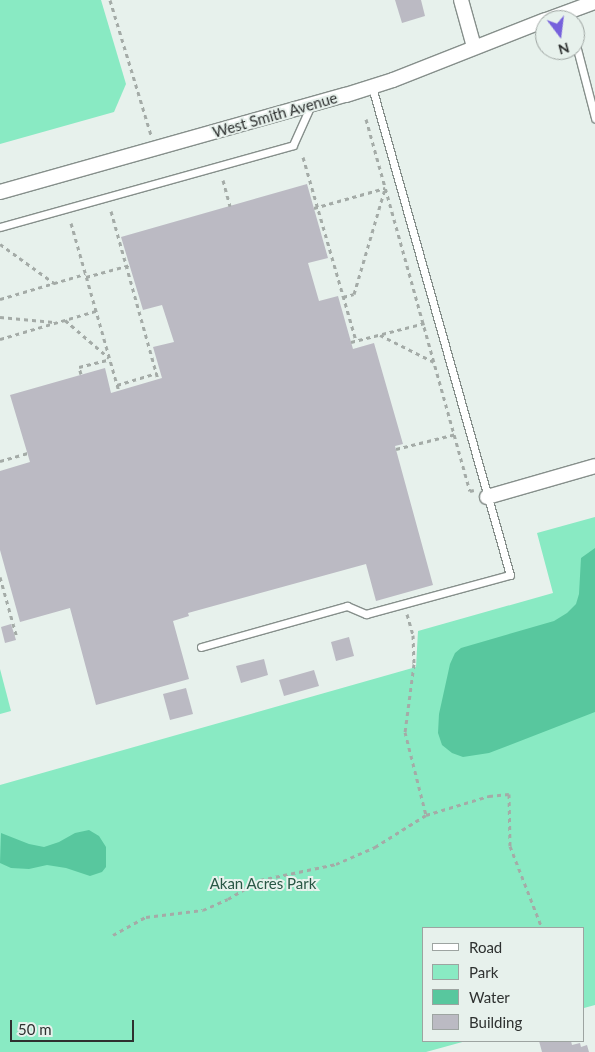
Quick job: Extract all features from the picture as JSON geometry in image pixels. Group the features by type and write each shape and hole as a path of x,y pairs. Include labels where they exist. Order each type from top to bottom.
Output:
{"street":[{"path":"461,0 474,47"},
{"name":"West Smith Avenue","path":"580,10 595,2"},
{"name":"West Smith Avenue","path":"0,192 372,87 535,24"},
{"path":"486,492 595,466"}],"lane":[{"path":"580,60 595,118"},
{"path":"202,647 347,606 366,614 510,574 372,87"},
{"path":"0,227 293,145 311,105"}],"path":[{"path":"110,0 155,149"},
{"path":"366,119 470,491 486,492"},
{"path":"303,157 315,208 343,297 354,342 437,320"},
{"path":"223,180 230,206"},
{"path":"315,208 400,185"},
{"path":"343,297 354,294 386,188"},
{"path":"111,211 128,265 158,379"},
{"path":"71,222 119,391"},
{"path":"0,244 54,283"},
{"path":"0,299 54,283 128,265"},
{"path":"0,339 96,311"},
{"path":"0,317 58,322"},
{"path":"65,320 110,359"},
{"path":"380,334 435,362"},
{"path":"82,374 79,367 110,359"},
{"path":"117,385 156,374"},
{"path":"396,450 469,431"},
{"path":"0,461 28,453"},
{"path":"0,577 17,638"},
{"path":"404,603 413,635 414,664 405,732 426,815"},
{"path":"113,935 146,917 203,910 228,900 260,880 336,864 375,847 426,815 489,796 509,794 510,846 542,927"}],"green space":[{"path":"0,0 101,0 126,84 114,112 0,144"},
{"name":"Akan Acres Park","path":"595,517 595,1005 585,1008 585,927 422,927 422,1042 462,1042 426,1052 0,1052 0,785 416,667 418,631 553,593 537,533"},
{"path":"0,669 11,711 0,714"}],"water":[{"path":"595,548 595,712 489,753 463,757 452,753 442,745 438,733 439,714 450,664 455,653 461,648 554,621 567,613 576,604 579,594 581,558"},
{"path":"89,830 99,836 106,847 106,867 102,872 90,876 66,868 47,865 29,869 11,868 0,863 1,833 29,844 44,847 59,842 75,833"}],"building":[{"path":"395,0 421,0 425,16 402,23"},
{"path":"307,184 328,258 308,263 319,301 338,296 353,349 374,343 403,444 395,446 433,585 376,601 366,564 188,613 189,616 173,621 189,679 96,705 70,608 20,622 0,550 0,471 30,462 10,395 105,368 111,393 162,378 153,347 174,342 162,305 143,310 121,237"},
{"path":"11,624 16,640 5,643 1,627"},
{"path":"349,637 354,656 336,661 331,642"},
{"path":"264,659 268,675 241,683 236,666"},
{"path":"314,670 319,686 284,696 279,680"},
{"path":"186,688 193,714 170,720 163,694"},
{"path":"539,1042 571,1042 572,1045 580,1043 581,1047 587,1045 589,1052 542,1052"}]}
